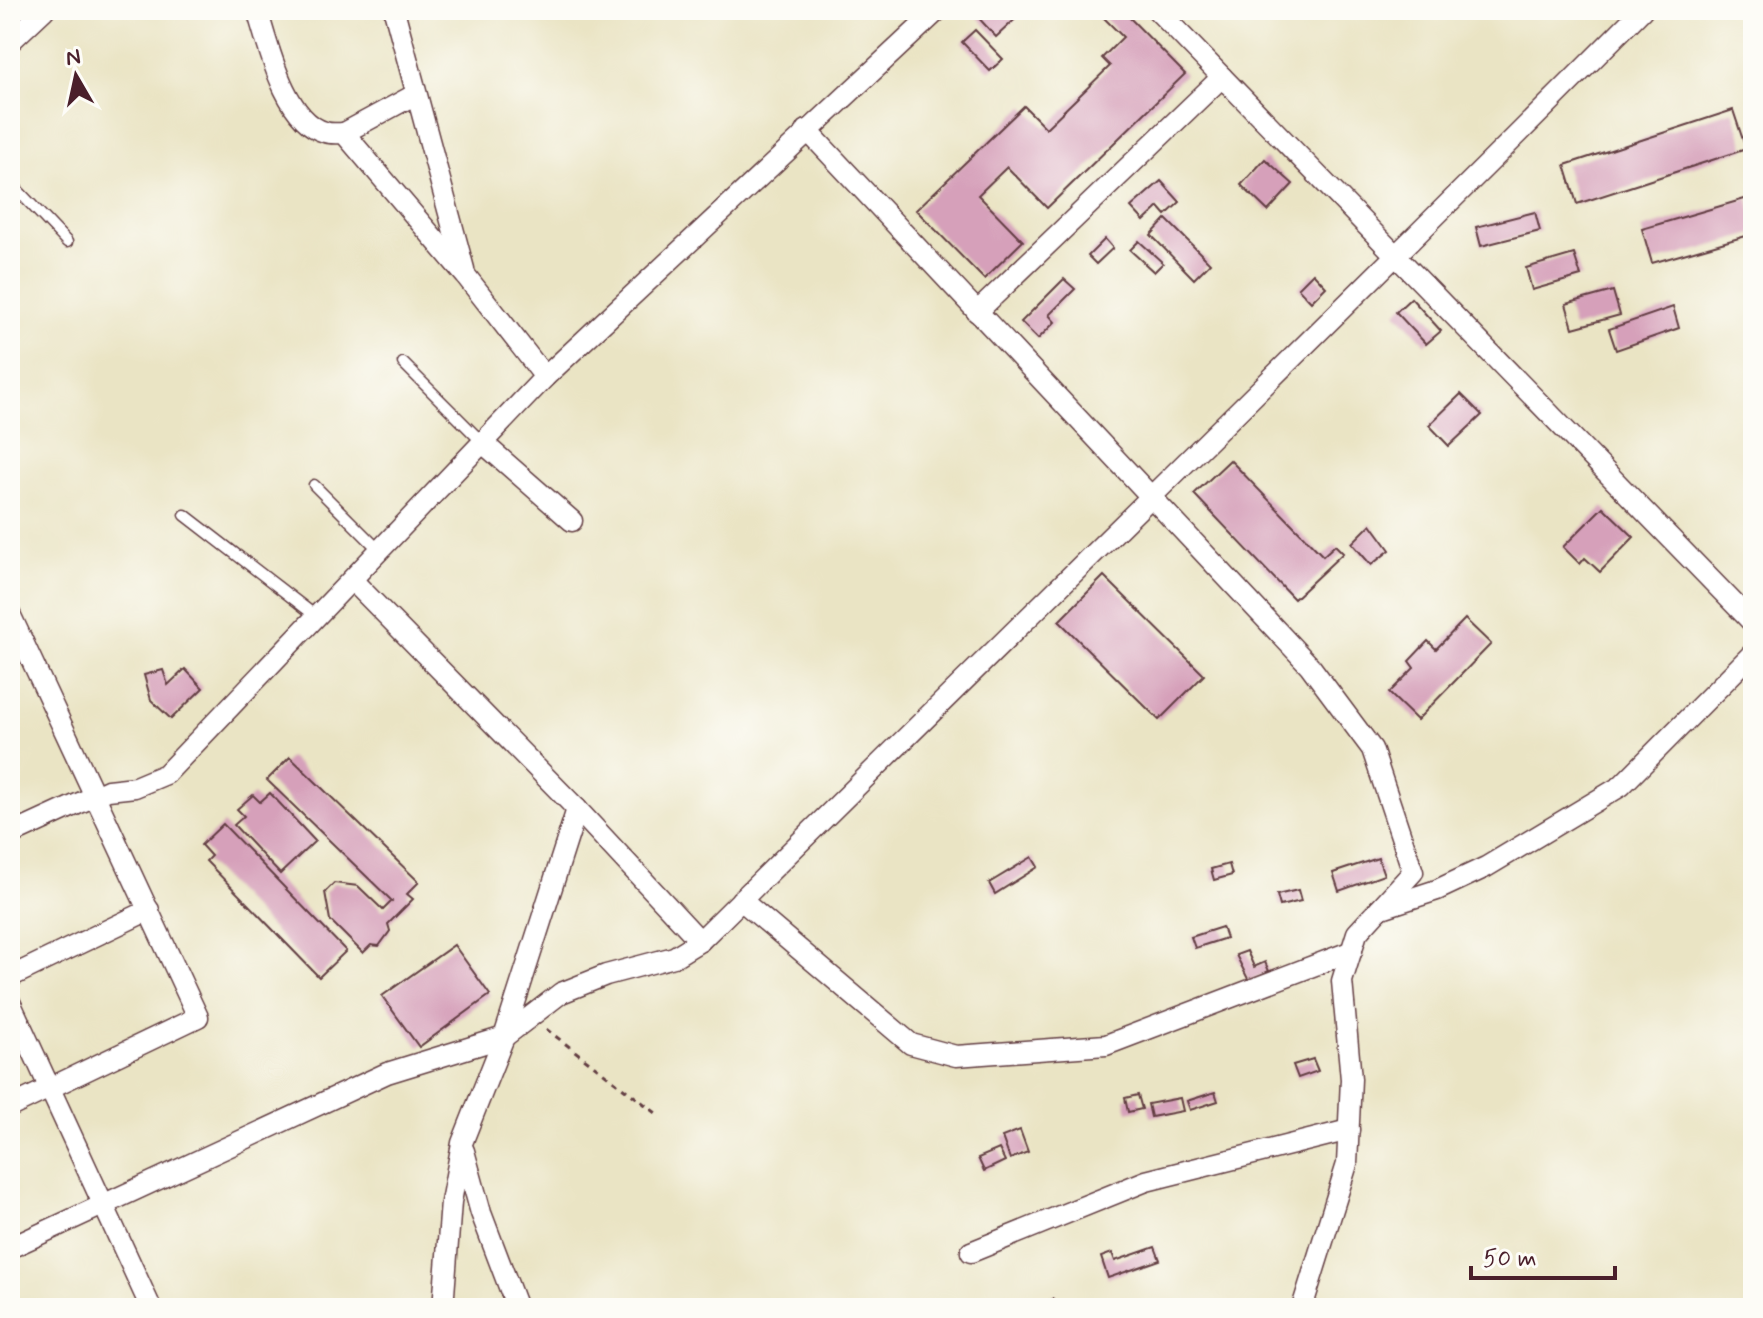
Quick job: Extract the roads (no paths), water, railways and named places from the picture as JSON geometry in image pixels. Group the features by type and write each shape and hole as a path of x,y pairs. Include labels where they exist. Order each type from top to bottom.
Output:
{"street":[{"path":"10,42 44,10"},
{"path":"257,10 280,83 304,118 324,132 344,133 416,94"},
{"path":"394,10 466,276"},
{"path":"10,835 108,790 135,787 166,774 545,377 938,10"},
{"path":"1157,10 1753,623"},
{"path":"10,1248 387,1073 504,1037 561,993 606,975 674,957 700,941 1395,258 1642,10"},
{"path":"977,312 1222,77"},
{"path":"807,130 1310,666 1372,749 1413,872 1357,933 1342,981 1351,1079 1347,1164 1298,1306"},
{"path":"344,133 466,276 545,377"},
{"path":"483,443 572,521"},
{"path":"352,580 577,809 700,941"},
{"path":"10,614 198,1017 10,1107"},
{"path":"1378,909 1437,890 1486,867 1621,786 1753,653"},
{"path":"10,665 30,656"},
{"path":"443,1308 451,1202 462,1143 504,1037 577,809"},
{"path":"741,900 911,1044 956,1056 1106,1045 1352,951"},
{"path":"10,977 149,910"},
{"path":"10,1002 151,1308"},
{"path":"971,1252 1146,1181 1349,1130"},
{"path":"462,1143 481,1213 517,1308"}],"lane":[{"path":"10,182 67,242"},
{"path":"403,363 483,443"},
{"path":"314,485 380,551"},
{"path":"185,515 317,617"}]}
